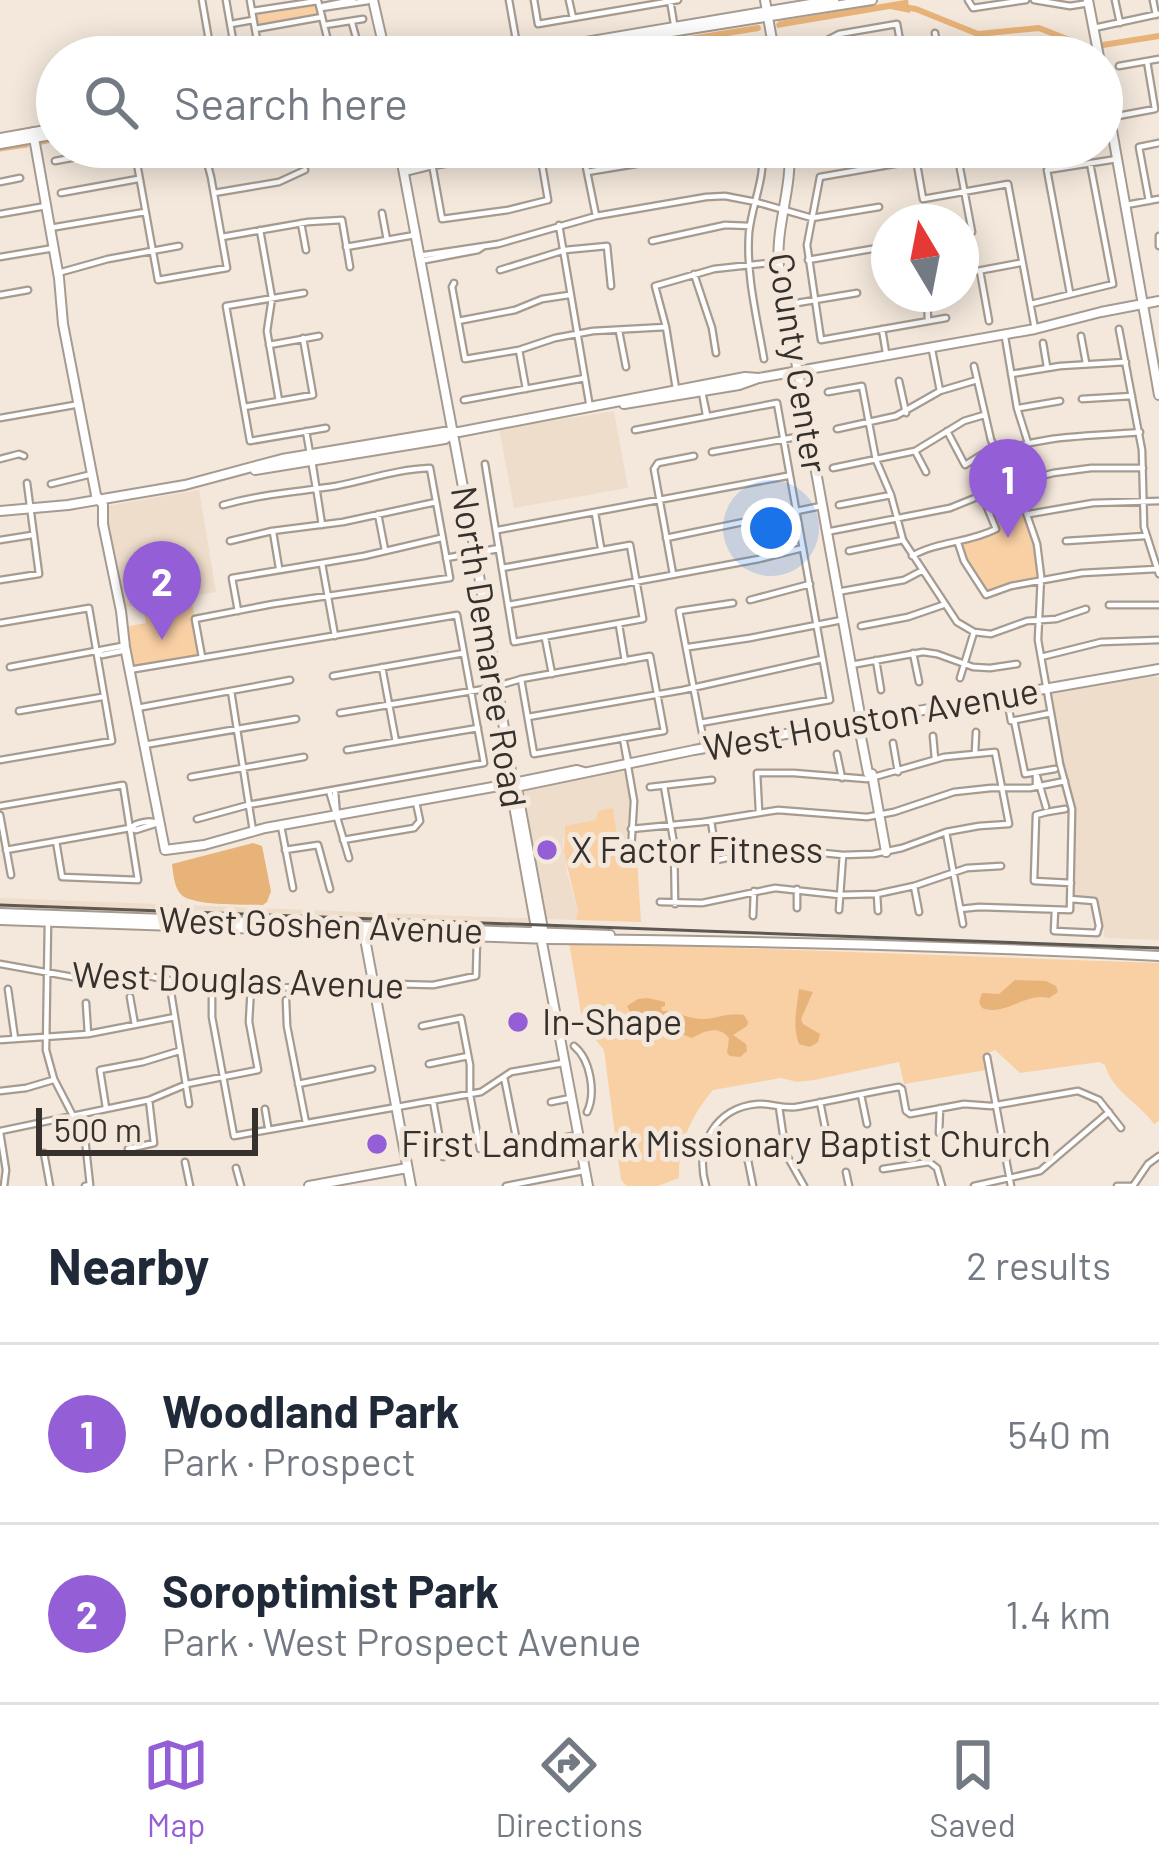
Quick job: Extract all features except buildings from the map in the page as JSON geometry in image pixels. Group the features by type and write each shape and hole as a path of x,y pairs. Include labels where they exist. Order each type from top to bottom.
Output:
{"main road":[{"path":"370,0 381,36"},
{"path":"370,0 378,36"},
{"path":"612,36 834,0"},
{"path":"643,36 767,9 872,0"},
{"path":"1088,2 1095,36"},
{"path":"638,36 674,27"},
{"path":"0,141 34,135 36,147"},
{"path":"40,168 63,321 159,823"},
{"name":"North Demaree Road","path":"402,168 527,864"},
{"name":"County Center","path":"790,168 778,262 886,852"},
{"path":"1119,168 1159,393"},
{"path":"616,404 702,392 1159,302"},
{"path":"0,511 185,485 261,464 759,378"},
{"name":"West Houston Avenue","path":"159,823 165,850 204,845 253,831 577,770 1159,669"},
{"path":"512,784 543,928 588,1186"},
{"name":"West Goshen Avenue","path":"0,916 218,928 1159,956"},
{"name":"West Goshen Avenue","path":"48,918 255,922 477,937 541,935"},
{"path":"218,928 255,922"},
{"path":"363,930 411,1186"},
{"path":"309,1186 407,1168"}],"street":[{"path":"202,0 209,36"},
{"path":"226,0 233,36"},
{"path":"250,0 256,36"},
{"path":"339,5 353,0"},
{"path":"231,24 274,4 339,5 370,0"},
{"path":"509,0 516,36"},
{"path":"534,0 538,24 673,0 674,27"},
{"path":"569,0 573,18"},
{"path":"969,4 1026,0"},
{"path":"1034,0 1070,6 1088,2"},
{"path":"1115,0 1120,23"},
{"path":"1094,28 1158,14 1154,0"},
{"path":"319,4 328,36"},
{"path":"255,29 322,17"},
{"path":"325,26 363,19"},
{"path":"352,21 356,36"},
{"path":"835,36 897,24 899,36"},
{"path":"934,32 935,36"},
{"path":"1123,65 1159,59"},
{"path":"1123,114 1155,109 1147,61"},
{"path":"1149,201 1139,146 1159,143"},
{"path":"137,168 158,280 227,268 207,168"},
{"path":"403,171 420,168"},
{"path":"432,168 442,219 548,200 542,168"},
{"path":"585,168 596,216"},
{"path":"586,172 610,168"},
{"path":"764,168 750,226 749,266 764,359"},
{"path":"871,168 820,177 808,230 808,260 821,340 946,318"},
{"path":"918,168 923,199 1008,184 1035,329"},
{"path":"961,168 967,204"},
{"path":"1059,168 1047,170 1070,293"},
{"path":"1031,304 1113,284 1091,168"},
{"path":"214,193 277,183 305,170"},
{"path":"0,182 20,178"},
{"path":"61,194 140,179"},
{"path":"419,258 478,250 596,216 706,197 756,202 812,218 871,208"},
{"path":"1126,205 1159,199"},
{"path":"0,214 46,206"},
{"path":"50,227 145,212"},
{"path":"382,213 387,240"},
{"path":"222,236 342,220 350,267"},
{"path":"301,223 306,250"},
{"path":"560,225 590,408"},
{"path":"652,242 725,225 750,226"},
{"path":"260,230 272,298 267,326 279,401"},
{"path":"346,248 415,235"},
{"path":"1158,237 1159,245"},
{"path":"58,272 179,246"},
{"path":"500,270 565,250 607,246 611,286"},
{"path":"0,257 54,248"},
{"path":"808,260 871,249"},
{"path":"676,389 655,286 694,274 778,262"},
{"path":"989,321 980,271 1023,263"},
{"path":"694,274 716,353"},
{"path":"454,283 464,359 577,333 666,327"},
{"path":"0,295 28,290"},
{"path":"785,305 856,292"},
{"path":"304,293 226,306 250,441 326,428"},
{"path":"458,322 570,295"},
{"path":"928,312 928,321"},
{"path":"882,329 887,355"},
{"path":"958,543 986,595 1094,572 1158,572 1145,536 1139,432 1119,329"},
{"path":"619,330 626,367"},
{"path":"1004,334 1028,443"},
{"path":"269,344 319,335"},
{"path":"1081,337 1086,363"},
{"path":"244,407 314,395 303,338"},
{"path":"1043,343 1047,368"},
{"path":"932,348 940,391"},
{"path":"519,350 526,389"},
{"path":"1011,374 1126,362"},
{"path":"960,909 1070,910 1072,808 1041,657 1039,553 1029,514 997,453 974,366"},
{"path":"464,400 585,378"},
{"path":"837,429 906,413 940,391 976,380"},
{"path":"899,381 906,413"},
{"path":"828,392 862,386 876,460 903,540 951,617 974,632 997,633 1023,622 1056,619 1086,609"},
{"path":"702,392 706,416"},
{"path":"1082,399 1132,396"},
{"path":"1017,409 1060,401"},
{"path":"635,430 777,403 830,700 700,723"},
{"path":"0,418 80,404"},
{"path":"832,468 915,451 984,415"},
{"path":"305,431 322,525"},
{"path":"947,431 965,465 981,455"},
{"path":"997,453 1084,434 1139,432"},
{"path":"712,452 808,435"},
{"path":"915,451 926,472"},
{"path":"0,458 24,456"},
{"path":"673,574 655,466 694,456"},
{"path":"485,464 514,642 643,619 629,545 502,568"},
{"path":"202,657 195,619 450,578 430,468 223,505"},
{"path":"826,532 950,508 1015,483 1070,470 1143,468"},
{"path":"52,484 92,474"},
{"path":"498,530 790,476"},
{"path":"0,580 39,574 27,483"},
{"path":"839,505 891,495"},
{"path":"912,556 997,529 982,495"},
{"path":"1029,514 1076,505 1159,501"},
{"path":"230,541 436,502"},
{"path":"666,538 821,506"},
{"path":"595,513 602,550"},
{"path":"378,514 385,550"},
{"path":"272,531 279,568"},
{"path":"0,540 32,535"},
{"path":"1066,541 1145,536"},
{"path":"238,611 232,578 442,538"},
{"path":"849,551 903,540"},
{"path":"446,558 501,548"},
{"path":"507,605 803,548"},
{"path":"322,563 334,636"},
{"path":"837,592 904,580 922,570"},
{"path":"749,600 810,584"},
{"path":"705,748 679,611 733,603"},
{"path":"862,626 944,604"},
{"path":"1109,605 1159,605"},
{"path":"0,623 89,608 112,741 0,760"},
{"path":"129,670 457,614 484,764 248,805 196,819"},
{"path":"686,647 842,620"},
{"path":"619,624 625,661"},
{"path":"960,678 974,632"},
{"path":"545,637 552,674"},
{"path":"1041,657 1111,641 1159,640"},
{"path":"10,667 125,647"},
{"path":"333,676 464,653"},
{"path":"850,665 913,653 933,653 984,668 1017,664"},
{"path":"913,653 919,682"},
{"path":"340,712 650,656 664,731 534,754 521,680"},
{"path":"527,717 824,659"},
{"path":"876,660 881,690"},
{"path":"382,667 396,742"},
{"path":"136,708 290,680"},
{"path":"231,691 253,831"},
{"path":"19,711 104,696"},
{"path":"1008,704 1011,721 1051,713"},
{"path":"144,745 296,718"},
{"path":"1014,720 1024,772 1039,782 1046,809"},
{"path":"347,750 478,728"},
{"path":"975,753 976,732"},
{"path":"933,736 935,759"},
{"path":"623,738 634,801 631,851"},
{"path":"893,743 898,772"},
{"path":"711,821 717,860 772,848 843,855 886,852 946,832 1009,824 995,752 935,759 872,778 757,773 759,811"},
{"path":"837,754 842,779"},
{"path":"191,777 304,757"},
{"path":"794,772 795,760"},
{"path":"1039,782 1054,770"},
{"path":"650,787 712,780"},
{"path":"631,829 759,811 878,816 948,794 1065,781"},
{"path":"0,806 123,785 139,880 62,877 56,841"},
{"path":"664,786 674,854 675,904"},
{"path":"333,792 349,858"},
{"path":"343,840 419,825 416,802"},
{"path":"1065,809 1046,809 1036,815 1034,881 1070,883"},
{"path":"0,815 11,875"},
{"path":"6,850 159,823"},
{"path":"281,826 292,888"},
{"path":"946,832 963,925"},
{"path":"285,850 319,845 330,890"},
{"path":"661,854 674,854"},
{"path":"839,910 843,855"},
{"path":"660,902 713,902 754,891 797,889 877,894 952,872 1001,866"},
{"path":"914,886 919,912"},
{"path":"797,889 797,908"},
{"path":"753,916 754,891"},
{"path":"877,894 878,911"},
{"path":"1055,909 1054,931 1097,933 1094,901 1070,898"},
{"path":"48,918 44,1037 54,1079 88,1151 87,1185"},
{"name":"West Douglas Avenue","path":"0,964 84,979 139,974 187,984 362,990 394,984 433,985 476,976 477,937"},
{"path":"169,980 189,1104"},
{"path":"4,1186 0,1131 149,1100 187,1084 258,1070 249,1022 251,986"},
{"path":"8,989 15,1039"},
{"path":"130,998 135,1025"},
{"path":"212,998 234,1136 470,1095 504,1075 565,1062"},
{"path":"286,1000 306,1123"},
{"path":"86,1004 88,1034"},
{"path":"0,1040 88,1034 175,1017"},
{"path":"422,1026 461,1018 480,1149"},
{"path":"562,1047 574,1046 588,1065 591,1103 587,1112 574,1115"},
{"path":"106,1108 100,1070 181,1051"},
{"path":"428,1064 469,1056"},
{"path":"987,1057 1010,1183"},
{"path":"298,1084 372,1070"},
{"path":"504,1075 517,1142"},
{"path":"0,1091 54,1079"},
{"path":"706,1186 701,1159 714,1125 735,1108 767,1103 779,1107 899,1087 907,1113 1078,1091 1093,1096 1121,1128"},
{"path":"861,1094 867,1124"},
{"path":"550,1102 571,1098"},
{"path":"128,1149 155,1141 149,1100"},
{"path":"433,1101 443,1157"},
{"path":"820,1102 826,1132"},
{"path":"779,1107 786,1154 804,1186"},
{"path":"939,1133 940,1108"},
{"path":"265,1109 269,1129"},
{"path":"974,1186 1010,1183 1040,1171 1109,1112"},
{"path":"556,1139 578,1136"},
{"path":"746,1151 754,1186"},
{"path":"44,1153 50,1186"},
{"path":"1117,1186 1133,1186 1159,1156"},
{"path":"185,1162 190,1186"},
{"path":"883,1169 929,1162 938,1168 941,1186"},
{"path":"236,1168 241,1186"},
{"path":"506,1186 585,1171"},
{"path":"847,1172 849,1186"},
{"path":"565,1174 567,1186"}],"shaded area":[{"path":"908,0 910,13 890,9 777,28 776,24 779,21"},
{"path":"314,2 316,16 256,24 257,13"},
{"path":"614,411 628,488 514,508 499,429"},
{"path":"1011,486 1028,520 1039,577 986,591 961,545 999,531 985,496"},
{"path":"199,490 216,592 122,608 106,506"},
{"path":"191,596 198,655 132,666 125,627 146,623 143,604"},
{"path":"1159,677 1159,940 1105,938 1096,896 1073,896 1076,807 1051,695"},
{"path":"622,771 630,799 626,842 618,843 612,808 598,814 597,820 565,827 567,873 578,911 576,920 547,919 523,788"},
{"path":"613,808 618,843 626,842 625,857 637,859 641,922 576,920 564,853 565,826 596,820 598,811"},
{"path":"253,843 262,846 271,891 263,905 204,902 179,892 172,864"},
{"path":"0,898 529,918 529,922 528,928 481,928 0,910"},
{"path":"569,942 1159,963 1159,1121 1154,1124 1099,1062 1020,1073 995,1050 984,1055 986,1070 904,1084 899,1062 814,1080 781,1078 713,1090 687,1131 679,1178 658,1186 627,1186 621,1180 604,1050 581,1013"},
{"path":"1015,980 1046,981 1058,992 999,1009 982,1008 982,993 999,994"},
{"path":"799,989 813,992 801,1019 820,1034 810,1047 799,1044 797,1037"},
{"path":"648,998 665,1002 662,1011 697,1019 744,1015 747,1026 733,1035 746,1044 747,1051 740,1057 730,1056 729,1038 716,1030 692,1038 671,1037 659,1029 640,1032 627,1006"}],"waterway":[{"path":"902,7 978,34 1039,28 1059,36"},
{"path":"709,36 758,28"},
{"path":"1123,42 1159,36"},
{"path":"0,150 27,146"}],"railway":[{"path":"0,905 1159,948"}],"place":[{"name":"Woodland Park","path":"1008,538"},
{"name":"Soroptimist Park","path":"162,640"},
{"name":"X Factor Fitness","path":"547,850"},
{"name":"In-Shape","path":"518,1022"},
{"name":"First Landmark Missionary Baptist Church","path":"377,1144"}]}
